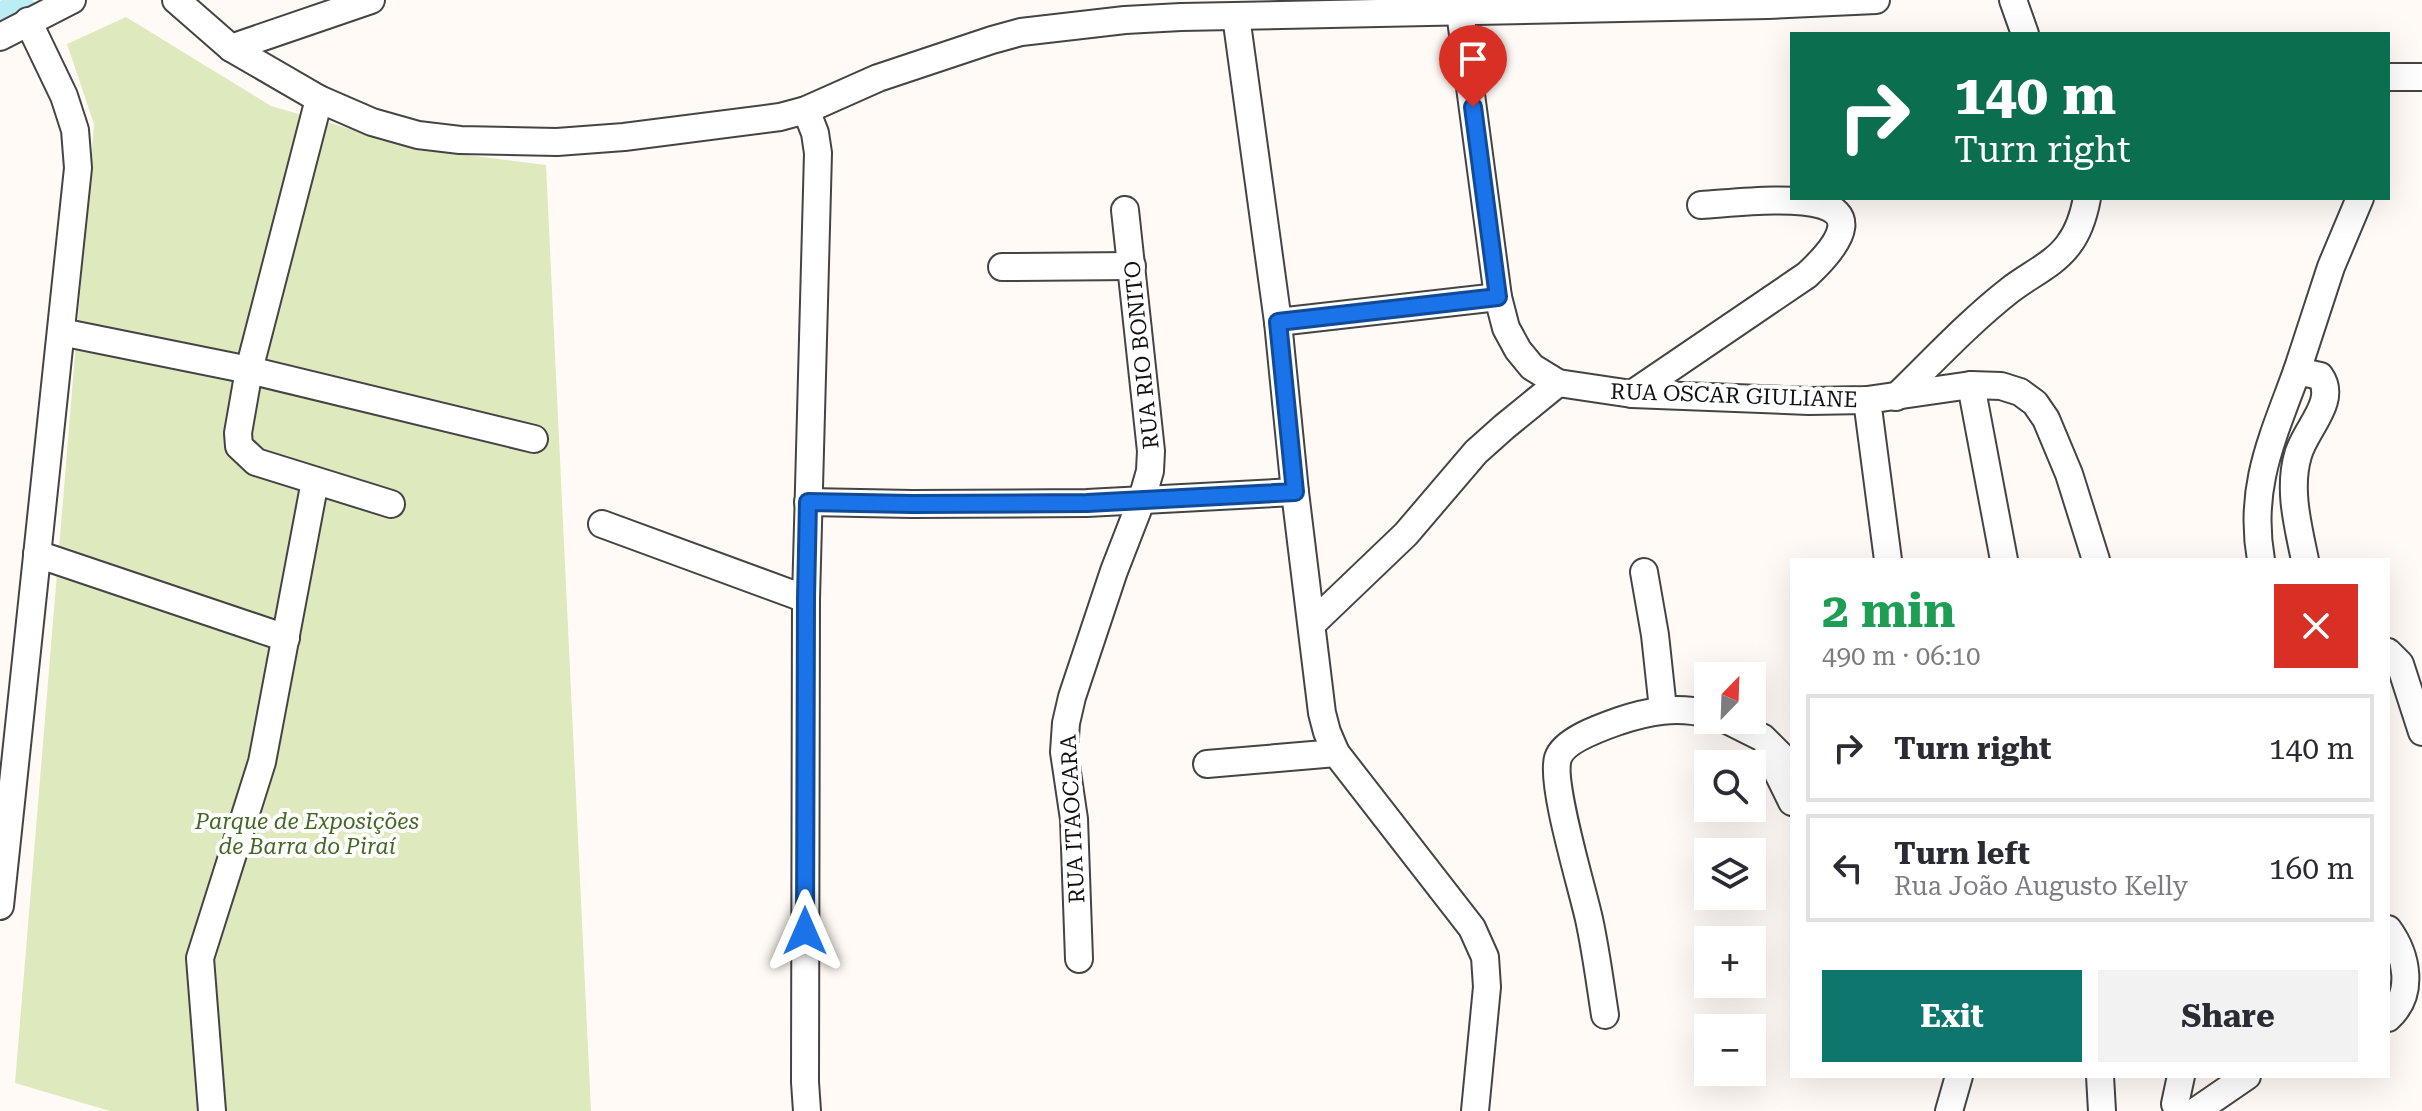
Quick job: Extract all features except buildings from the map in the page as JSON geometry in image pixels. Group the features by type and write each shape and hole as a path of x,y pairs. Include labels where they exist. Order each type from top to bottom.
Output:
{"street":[{"path":"0,37 72,0"},
{"path":"176,0 231,48 319,99 372,122 418,135 557,142 624,137 780,117 806,110 878,78 992,40 1124,10 1236,16 1876,0"},
{"path":"231,48 371,0"},
{"path":"2013,0 2024,32"},
{"name":"RUA OSCAR GIULIANE","path":"1460,12 1498,297 1506,328 1532,367 1558,383 1632,394 1809,401 1867,400 1971,385 2001,386 2020,392 2035,403 2046,419 2069,474 2095,558"},
{"path":"1236,16 1278,322 1322,713 1336,753 1472,928 1485,957 1487,987 1475,1111"},
{"path":"0,906 78,168 75,130 64,96 28,21"},
{"path":"2390,77 2422,77"},
{"path":"319,99 249,370 238,433 239,446 256,462 391,504"},
{"path":"806,110 815,133 818,153 806,599 807,1111"},
{"path":"1632,394 1807,275 1828,255 1837,243 1841,230 1839,217 1829,207 1815,202 1793,200 1701,205"},
{"path":"1896,397 1970,325 2069,245 2084,217 2087,200"},
{"path":"2261,558 2258,501 2262,469 2331,267 2359,200"},
{"name":"RUA RIO BONITO","path":"1125,210 1151,451 1150,471 1142,499"},
{"path":"1002,267 1132,266"},
{"path":"1278,322 1498,297"},
{"path":"61,332 249,370 534,439"},
{"path":"2297,371 2320,376 2326,385 2326,398 2298,455 2293,486 2305,558"},
{"path":"1313,623 1406,534 1476,452 1558,383"},
{"path":"1971,385 2004,558"},
{"path":"1867,400 1888,558"},
{"path":"212,1111 200,958 262,762 315,481"},
{"path":"808,502 1039,503 1295,492"},
{"name":"RUA ITAOCARA","path":"1079,959 1074,819 1064,752 1066,723 1127,531 1142,499"},
{"path":"602,524 806,599"},
{"path":"37,554 286,638"},
{"path":"1644,572 1663,709"},
{"path":"2390,654 2400,664 2422,732"},
{"path":"1605,1015 1588,916 1556,769 1558,756 1571,742 1637,715 1663,709 1694,711"},
{"path":"1755,734 1790,765"},
{"path":"1763,738 1771,762 1790,798"},
{"path":"1207,764 1336,753"},
{"path":"2390,932 2402,953 2407,977 2402,996 2390,1016"},
{"path":"1949,1111 1958,1078"},
{"path":"2100,1078 2102,1111"},
{"path":"2178,1111 2175,1104 2181,1078"},
{"path":"2196,1111 2244,1078"}],"green space":[{"name":"Parque de Exposições de Barra do Piraí","path":"126,17 271,106 420,149 546,165 591,1111 110,1111 15,1083 94,124 67,44"}],"waterway":[{"path":"0,21 19,12"}],"route":[{"path":"805,931 808,502 1087,503 1295,492 1278,322 1498,297 1473,107"}]}
